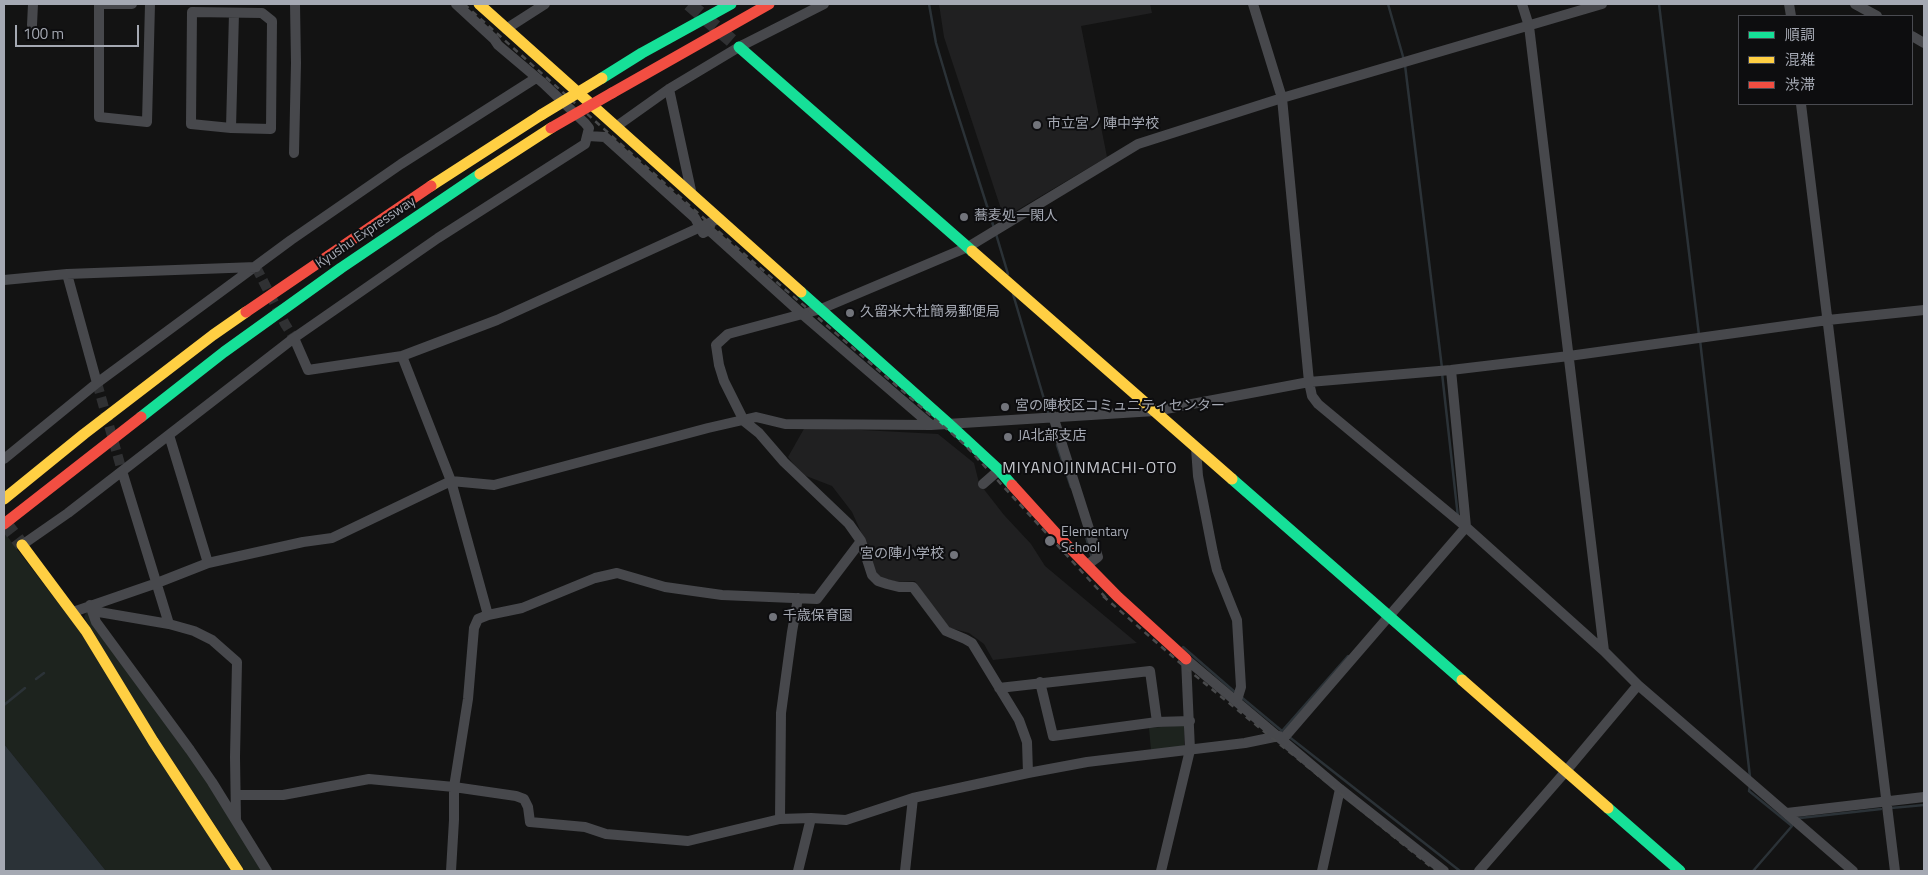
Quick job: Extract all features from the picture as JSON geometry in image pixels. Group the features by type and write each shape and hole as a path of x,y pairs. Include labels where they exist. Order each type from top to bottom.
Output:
{"main road":[{"path":"479,4 999,470 1087,566 1186,659"},
{"name":"Kyushu Expressway","path":"4,499 84,434 213,335 332,252 474,157 541,115 642,53 731,4"},
{"name":"Kyushu Expressway","path":"4,524 224,352 349,263 483,172 552,128 769,4"},
{"path":"739,46 1680,871"},
{"path":"22,545 73,612 104,658 153,741 238,871"}],"street":[{"path":"32,25 33,4"},
{"path":"132,4 98,4 99,117 147,122 150,4"},
{"path":"294,153 295,4"},
{"path":"22,545 68,513 294,338 438,238 585,144 589,128 585,123 543,83 498,45 456,4"},
{"path":"506,29 545,4"},
{"path":"616,126 670,89 739,46 824,4"},
{"path":"1253,4 1282,98 1309,382 1312,396 1318,404 1466,527 1604,651 1638,685 1853,871"},
{"path":"1522,4 1529,26 1604,651"},
{"path":"1028,773 1028,753 1019,720 972,644 965,639 946,632 914,587 899,587 887,584 878,581 872,575 860,541 849,524 784,462 759,433 744,421 724,381 716,345 728,334 821,309 968,247 1138,144 1282,98 1602,4"},
{"path":"1855,4 1875,15"},
{"path":"262,8 272,21 271,129 191,124 192,12 234,13 262,8"},
{"path":"231,128 234,13"},
{"path":"1913,37 1924,43"},
{"path":"4,459 97,383 291,240 401,164 536,78"},
{"path":"670,89 692,195"},
{"path":"1802,105 1895,871"},
{"path":"588,136 605,137 695,218 703,233 709,230 802,314 931,425"},
{"path":"294,338 308,370 402,356 497,320 718,219"},
{"path":"4,280 67,274 256,267"},
{"path":"67,274 97,383"},
{"path":"73,612 91,608 208,563 303,542 332,538 451,481 494,485 756,417 786,424 931,425 1155,411 1309,382 1451,370 1569,356 1828,320 1924,310"},
{"path":"402,356 451,481 488,615"},
{"path":"237,795 283,795 370,779 454,787 516,796 524,799 528,807 530,822 585,827 615,835 672,841 695,840 780,819 846,820 913,798 1087,762 1281,737 1466,527 1451,370"},
{"path":"1053,416 1098,557 1087,566"},
{"path":"169,436 208,563"},
{"path":"1196,448 1198,476 1217,570 1237,620 1241,687 1237,700"},
{"path":"983,484 999,470"},
{"path":"122,471 169,624"},
{"path":"451,871 454,787 468,699 474,628 478,619 522,608 595,578 617,573 665,587 712,594 817,599 860,541"},
{"path":"780,819 781,713 798,598"},
{"path":"91,608 194,631 212,640 237,662 236,821"},
{"path":"91,608 96,622 190,750 267,871"},
{"path":"1186,659 1281,737 1340,789 1444,871"},
{"path":"1161,871 1190,750 1186,659"},
{"path":"999,688 1150,671 1157,722"},
{"path":"1040,682 1053,736 1157,722 1190,721"},
{"path":"1479,871 1638,685"},
{"path":"1322,871 1340,789"},
{"path":"1787,813 1924,797"},
{"path":"905,871 913,798"},
{"path":"798,871 811,818"}],"shaded area":[{"name":"市立宮ノ陣中学校","path":"939,4 1150,4 1152,13 1081,26 1107,157 1004,218 944,37"},
{"name":"宮の陣小学校","path":"805,427 938,434 974,463 979,483 1004,515 1031,544 1045,566 1137,643 993,660 984,644 969,633 950,628 915,581 898,582 881,578 874,572 865,541 852,512 832,486 801,474 788,457"},
{"path":"4,532 81,633 231,871 106,871 4,744"},
{"path":"87,610 200,770 264,871 245,871 150,727 84,617"},
{"path":"1184,725 1184,747 1151,750 1149,728"},
{"path":"4,744 106,871 4,871"}],"waterway":[{"path":"929,4 936,43 994,228"},
{"path":"1388,4 1404,60"},
{"path":"1659,4 1699,335"},
{"path":"1405,65 1442,368"},
{"path":"996,234 1008,274"},
{"path":"1013,294 1049,416"},
{"path":"1700,340 1750,777"},
{"path":"1442,373 1458,517"},
{"path":"1057,445 1071,487"},
{"path":"1085,533 1092,559"},
{"path":"1183,647 1236,693"},
{"path":"1240,696 1282,731 1348,656"},
{"path":"36,679 44,673"},
{"path":"4,705 25,688"},
{"path":"1288,736 1460,871"},
{"path":"1750,785 1749,791 1792,826"},
{"path":"1891,808 1924,805"},
{"path":"1800,818 1881,809"},
{"path":"1753,871 1792,826"}],"tunnel":[{"path":"689,4 739,47"},
{"path":"256,267 294,338"},
{"path":"97,383 122,471"},
{"path":"4,522 22,545"}],"railway":[{"path":"464,4 735,246 965,445 1107,599"},
{"path":"1103,596 1187,669 1436,871"}],"traffic: fast":[{"path":"602,78 642,53 731,4"},
{"path":"739,47 972,251"},
{"path":"141,417 224,352 341,268 480,174"},
{"path":"801,292 948,423 999,470 1012,485"},
{"path":"1232,479 1462,680"},
{"path":"1608,808 1680,871"}],"traffic: slow":[{"path":"479,4 801,292"},
{"path":"541,115 602,78"},
{"path":"431,186 541,115"},
{"path":"480,174 551,128"},
{"path":"972,251 1232,479"},
{"path":"4,499 84,434 246,312"},
{"path":"22,545 86,631 153,741 238,871"},
{"path":"1462,680 1608,808"}],"traffic: jam":[{"path":"612,93 769,4"},
{"path":"551,128 612,93"},
{"path":"246,312 431,186"},
{"path":"4,524 141,417"},
{"path":"1012,485 1061,539 1118,597 1186,659"}],"place":[{"name":"市立宮ノ陣中学校","path":"1037,125"},
{"name":"蕎麦処一閑人","path":"964,217"},
{"name":"久留米大杜簡易郵便局","path":"850,313"},
{"name":"宮の陣校区コミュニティセンター","path":"1005,407"},
{"name":"JA北部支店","path":"1008,437"},
{"name":"Elementary School","path":"1050,541"},
{"name":"宮の陣小学校","path":"954,555"},
{"name":"千歳保育園","path":"773,617"}],"district":[{"name":"MIYANOJINMACHI-OTO","path":"1090,469"}]}
